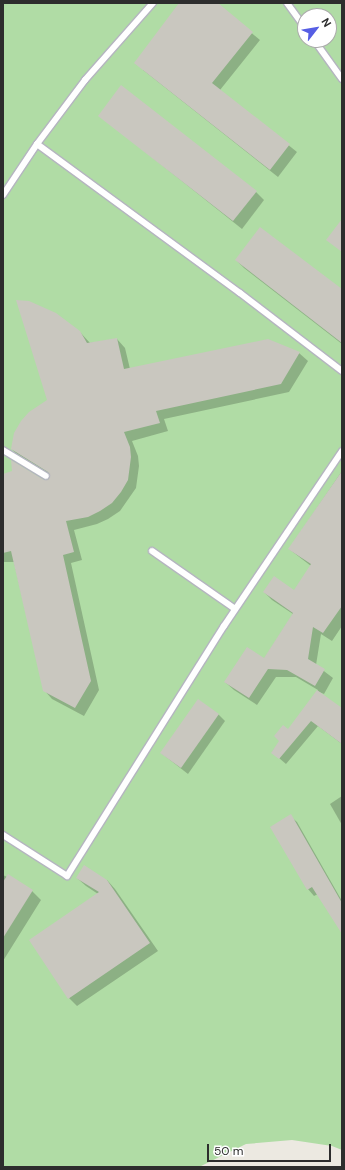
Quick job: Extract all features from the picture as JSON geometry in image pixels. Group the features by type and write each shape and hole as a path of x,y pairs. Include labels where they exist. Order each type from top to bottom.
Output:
{"lane":[{"path":"3,195 37,144 85,80 153,3"},
{"path":"287,3 297,17"},
{"path":"320,48 342,79"},
{"path":"37,144 342,371"},
{"path":"3,450 46,476"},
{"path":"3,835 67,876 235,609 342,451"},
{"path":"152,551 235,609"}],"green space":[{"path":"3,3 342,3 342,1150 332,1146 292,1140 246,1144 199,1167 3,1167"}],"building":[{"path":"179,3 218,3 253,32 212,83 290,144 270,170 134,63"},
{"path":"121,85 257,191 233,221 98,116"},
{"path":"342,219 342,252 326,240"},
{"path":"260,227 342,289 342,343 235,260"},
{"path":"16,300 29,301 56,313 80,331 87,343 117,338 124,369 268,339 300,352 281,384 156,411 160,423 124,432 130,447 131,457 128,480 121,492 112,503 100,511 88,517 66,521 74,552 63,555 91,681 75,708 43,691 11,551 3,553 3,474 12,471 11,460 44,480 48,480 50,476 48,472 11,449 14,433 21,421 29,412 47,400"},
{"path":"342,471 342,606 323,633 313,627 308,659 325,669 315,686 287,670 268,669 249,698 224,682 247,647 264,658 293,613 263,592 274,576 294,590 311,564 288,549"},
{"path":"317,690 342,708 342,744 311,721 279,759 271,753 279,741 274,736 283,725 288,729"},
{"path":"198,699 219,714 181,768 160,753"},
{"path":"291,814 342,903 342,934 312,887 307,890 270,827"},
{"path":"84,865 107,880 150,943 68,999 29,940 99,892 76,878"},
{"path":"8,874 33,890 3,938 3,882"}]}
